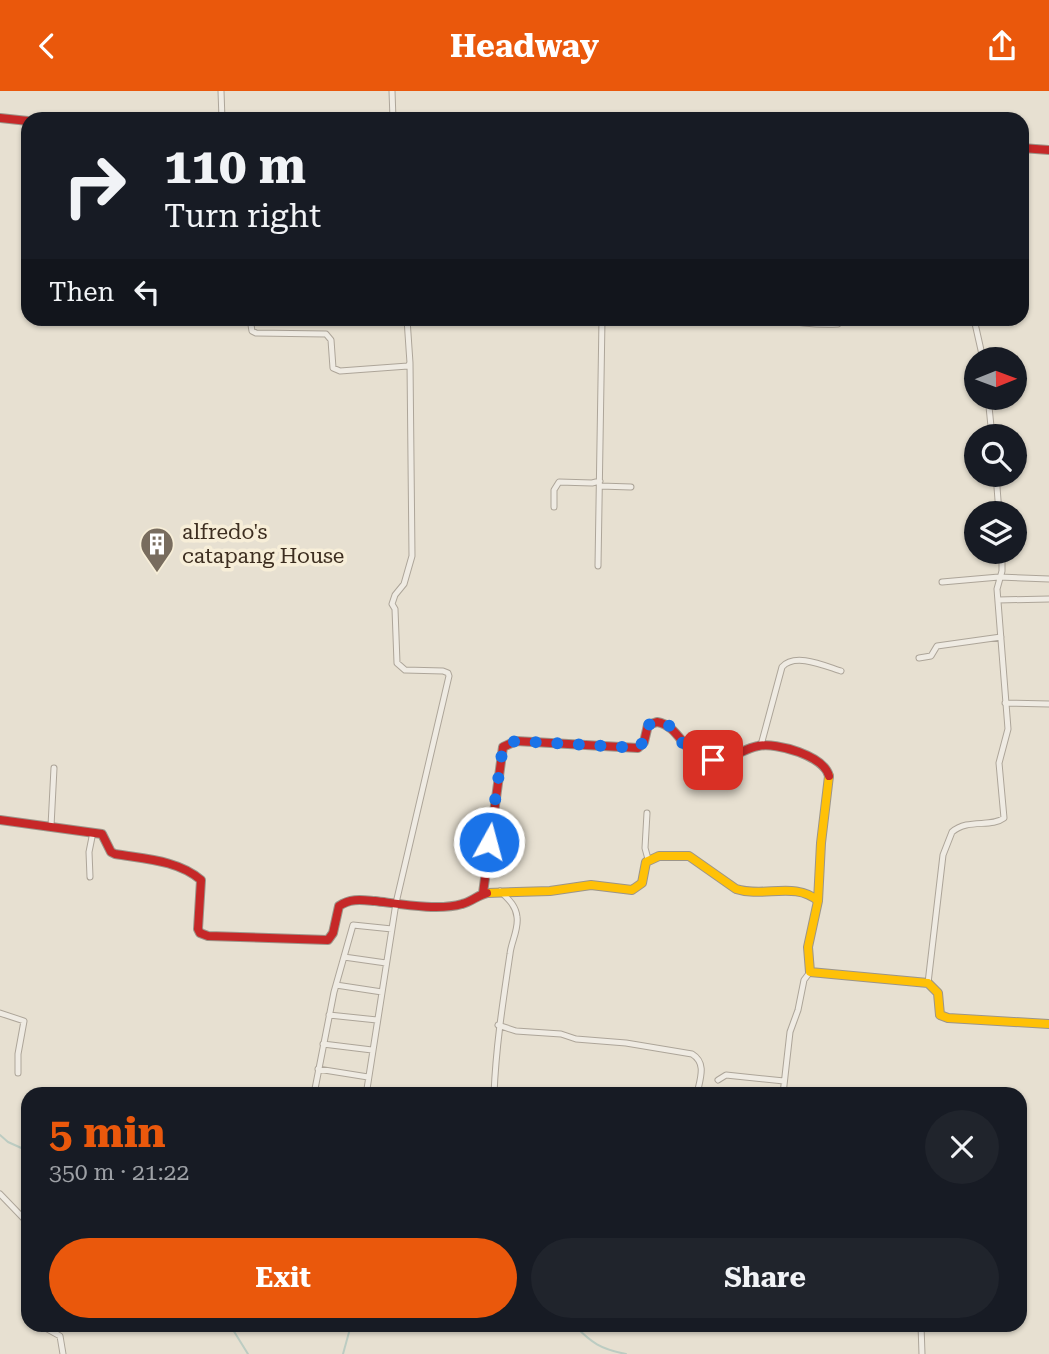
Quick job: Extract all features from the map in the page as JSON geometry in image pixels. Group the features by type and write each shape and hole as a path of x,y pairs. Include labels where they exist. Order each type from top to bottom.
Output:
{"street":[{"path":"221,91 222,112"},
{"path":"392,91 393,112"},
{"path":"0,118 21,120"},
{"path":"1029,149 1049,150"},
{"path":"251,326 252,331 256,333 326,334 331,340 333,367 340,371 403,368 410,363"},
{"path":"367,1087 396,903 449,676 443,671 405,670 397,663 395,609 392,604 404,584 412,556 407,326"},
{"path":"598,566 602,326"},
{"path":"976,326 980,347"},
{"path":"554,506 554,490 559,482 631,487"},
{"path":"928,983 943,855 952,832 967,824 998,822 1003,818 999,763 1008,729 998,600 1002,564"},
{"path":"942,582 999,577 1049,579"},
{"path":"998,600 1049,599"},
{"path":"919,658 931,656 937,646 1001,637"},
{"path":"761,745 782,667 787,662 795,660 841,671"},
{"path":"1005,703 1049,704"},
{"path":"483,893 502,753 503,747 508,743 516,741 638,748 644,741 648,725 660,721 667,723 681,743 696,757 704,760 739,755 761,745 805,755 823,765 830,783 821,843 818,901 808,947 810,972 804,980 799,1010 790,1032 784,1087"},
{"path":"51,827 54,768"},
{"path":"0,820 93,832 104,836 111,852 115,854 161,862 198,876 201,880 198,929 203,936 328,940 333,933 339,906 346,901 357,899 455,906 483,893 500,891 550,891 591,885 632,890 642,883 644,866 648,859 647,813"},
{"path":"90,877 89,852 93,832"},
{"path":"648,859 659,856 689,856 736,889 745,892 800,891 809,893 818,901"},
{"path":"494,1087 498,1025 517,922 515,909 500,891"},
{"path":"315,1087 336,985 353,925 392,929"},
{"path":"344,957 386,963"},
{"path":"810,972 928,983 938,993 938,1008 944,1017 1049,1024"},
{"path":"336,985 382,992"},
{"path":"0,1013 24,1021 18,1054 18,1073"},
{"path":"329,1015 377,1020"},
{"path":"498,1025 516,1031 561,1034 576,1039 626,1043 692,1054 702,1065 698,1087"},
{"path":"323,1044 372,1050"},
{"path":"318,1069 368,1077"},
{"path":"718,1080 726,1075 784,1081"},
{"path":"0,1194 21,1216"},
{"path":"53,1332 60,1336 63,1354"},
{"path":"921,1332 922,1354"}],"waterway":[{"path":"0,1135 21,1148"},
{"path":"234,1332 248,1354"},
{"path":"343,1354 349,1332"},
{"path":"582,1332 609,1350 626,1354"}],"traffic: slow":[{"path":"829,776 818,901 808,947 810,972 928,983 938,993 940,1015 948,1018 1049,1024"},
{"path":"487,893 550,891 591,885 632,890 642,883 646,862 659,856 689,856 736,889 800,892 818,901"}],"traffic: jam":[{"path":"0,118 21,120"},
{"path":"1029,149 1049,150"},
{"path":"483,893 503,747 516,741 638,748 644,742 648,725 657,722 672,730 695,755 703,759 719,760 758,746 776,746 799,752 818,762 829,776"},
{"path":"0,820 102,834 111,852 115,854 160,861 192,873 201,880 198,929 200,933 208,936 328,940 333,933 339,906 348,902 366,900 442,907 465,903 487,893"}],"place":[{"name":"alfredo's catapang House","path":"157,574"}],"route":[{"path":"489,842 503,747 508,743 516,741 599,748 638,748 644,741 648,725 660,721 667,723 681,743 696,757 713,760"}]}
